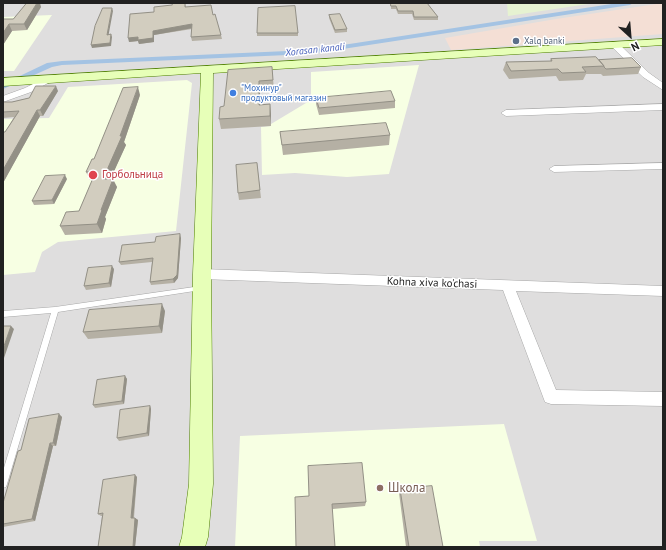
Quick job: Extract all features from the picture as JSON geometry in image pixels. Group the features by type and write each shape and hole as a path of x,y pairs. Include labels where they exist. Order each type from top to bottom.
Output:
{"main road":[{"path":"3,82 663,42"},
{"path":"192,547 195,537 201,484 202,281 207,70"}],"street":[{"path":"615,44 646,75 663,87"},
{"path":"3,98 28,90 47,80"},
{"path":"506,113 659,107 663,118"},
{"path":"554,169 663,166"},
{"name":"Kohna xiva ko'chasi","path":"202,281 508,286 663,291"},
{"path":"508,286 551,397 663,399"}],"lane":[{"path":"3,314 55,310 202,281"},
{"path":"3,484 55,310"}],"shaded area":[{"path":"3,3 663,3 663,547 3,547"},
{"path":"507,3 595,3 508,16"},
{"path":"663,3 663,34 451,50 445,38 556,19"},
{"path":"52,15 14,71 3,71 3,17"},
{"path":"419,65 389,174 347,177 295,173 262,175 261,127 271,126 271,124 311,100 311,72"},
{"name":"Горбольница","path":"187,80 192,83 176,231 58,242 42,252 35,272 3,275 3,119 49,118 68,87"},
{"name":"Школа","path":"504,424 537,541 479,541 480,547 235,547 240,436"}],"building":[{"path":"27,3 37,3 24,24 9,24 3,33 3,19 13,19"},
{"path":"172,3 185,3 185,7 211,5 213,15 215,14 221,35 191,37 192,24 153,31 153,38 138,40 138,37 128,38 130,14 154,12 154,7 172,5"},
{"path":"391,3 427,3 438,17 414,17 413,11 398,11 396,6 391,6"},
{"path":"295,6 298,33 257,33 258,8"},
{"path":"103,8 112,8 107,35 111,34 110,43 91,45 95,26"},
{"path":"340,14 347,29 335,30 329,15"},
{"path":"596,57 604,66 582,67 586,72 562,73 558,69 511,71 506,62 552,61 551,59"},
{"path":"632,58 641,67 606,69 599,60"},
{"path":"272,67 273,80 259,81 259,105 270,104 270,116 219,119 220,107 224,106 228,70"},
{"path":"36,86 56,86 40,110 37,110 3,170 3,132 5,132 19,111 3,112 3,102 12,102 29,98"},
{"path":"138,87 120,136 122,136 103,179 113,179 97,224 60,226 66,212 79,211 96,171 86,172 92,159 94,159 123,88"},
{"path":"391,91 395,101 319,108 316,98"},
{"path":"386,123 390,135 282,145 280,132"},
{"path":"257,163 260,190 238,193 236,165"},
{"path":"65,175 52,200 32,201 45,176"},
{"path":"180,234 177,275 173,279 150,282 153,258 119,262 122,245 155,242 156,237"},
{"path":"112,266 109,283 84,286 88,268"},
{"path":"162,304 159,326 83,332 89,310"},
{"path":"3,326 11,326 3,349"},
{"path":"125,376 122,401 93,405 97,380"},
{"path":"150,406 147,433 117,438 120,410"},
{"path":"59,414 53,443 50,443 32,519 3,524 3,503 18,451 21,450 29,419"},
{"path":"362,463 366,502 332,504 335,547 296,547 295,497 309,496 308,466"},
{"path":"135,475 131,518 135,518 133,547 98,547 103,513 98,514 103,480"},
{"path":"432,486 443,547 409,547 400,489"}],"waterway":[{"name":"Xorasan kanali","path":"3,87 50,65 62,63 310,52 630,3"}],"place":[{"name":"Xalq banki","path":"516,41"},
{"name":"\"Мохинур\" продуктовый магазин","path":"233,93"},
{"name":"Горбольница","path":"93,175"},
{"name":"Школа","path":"380,488"}]}
